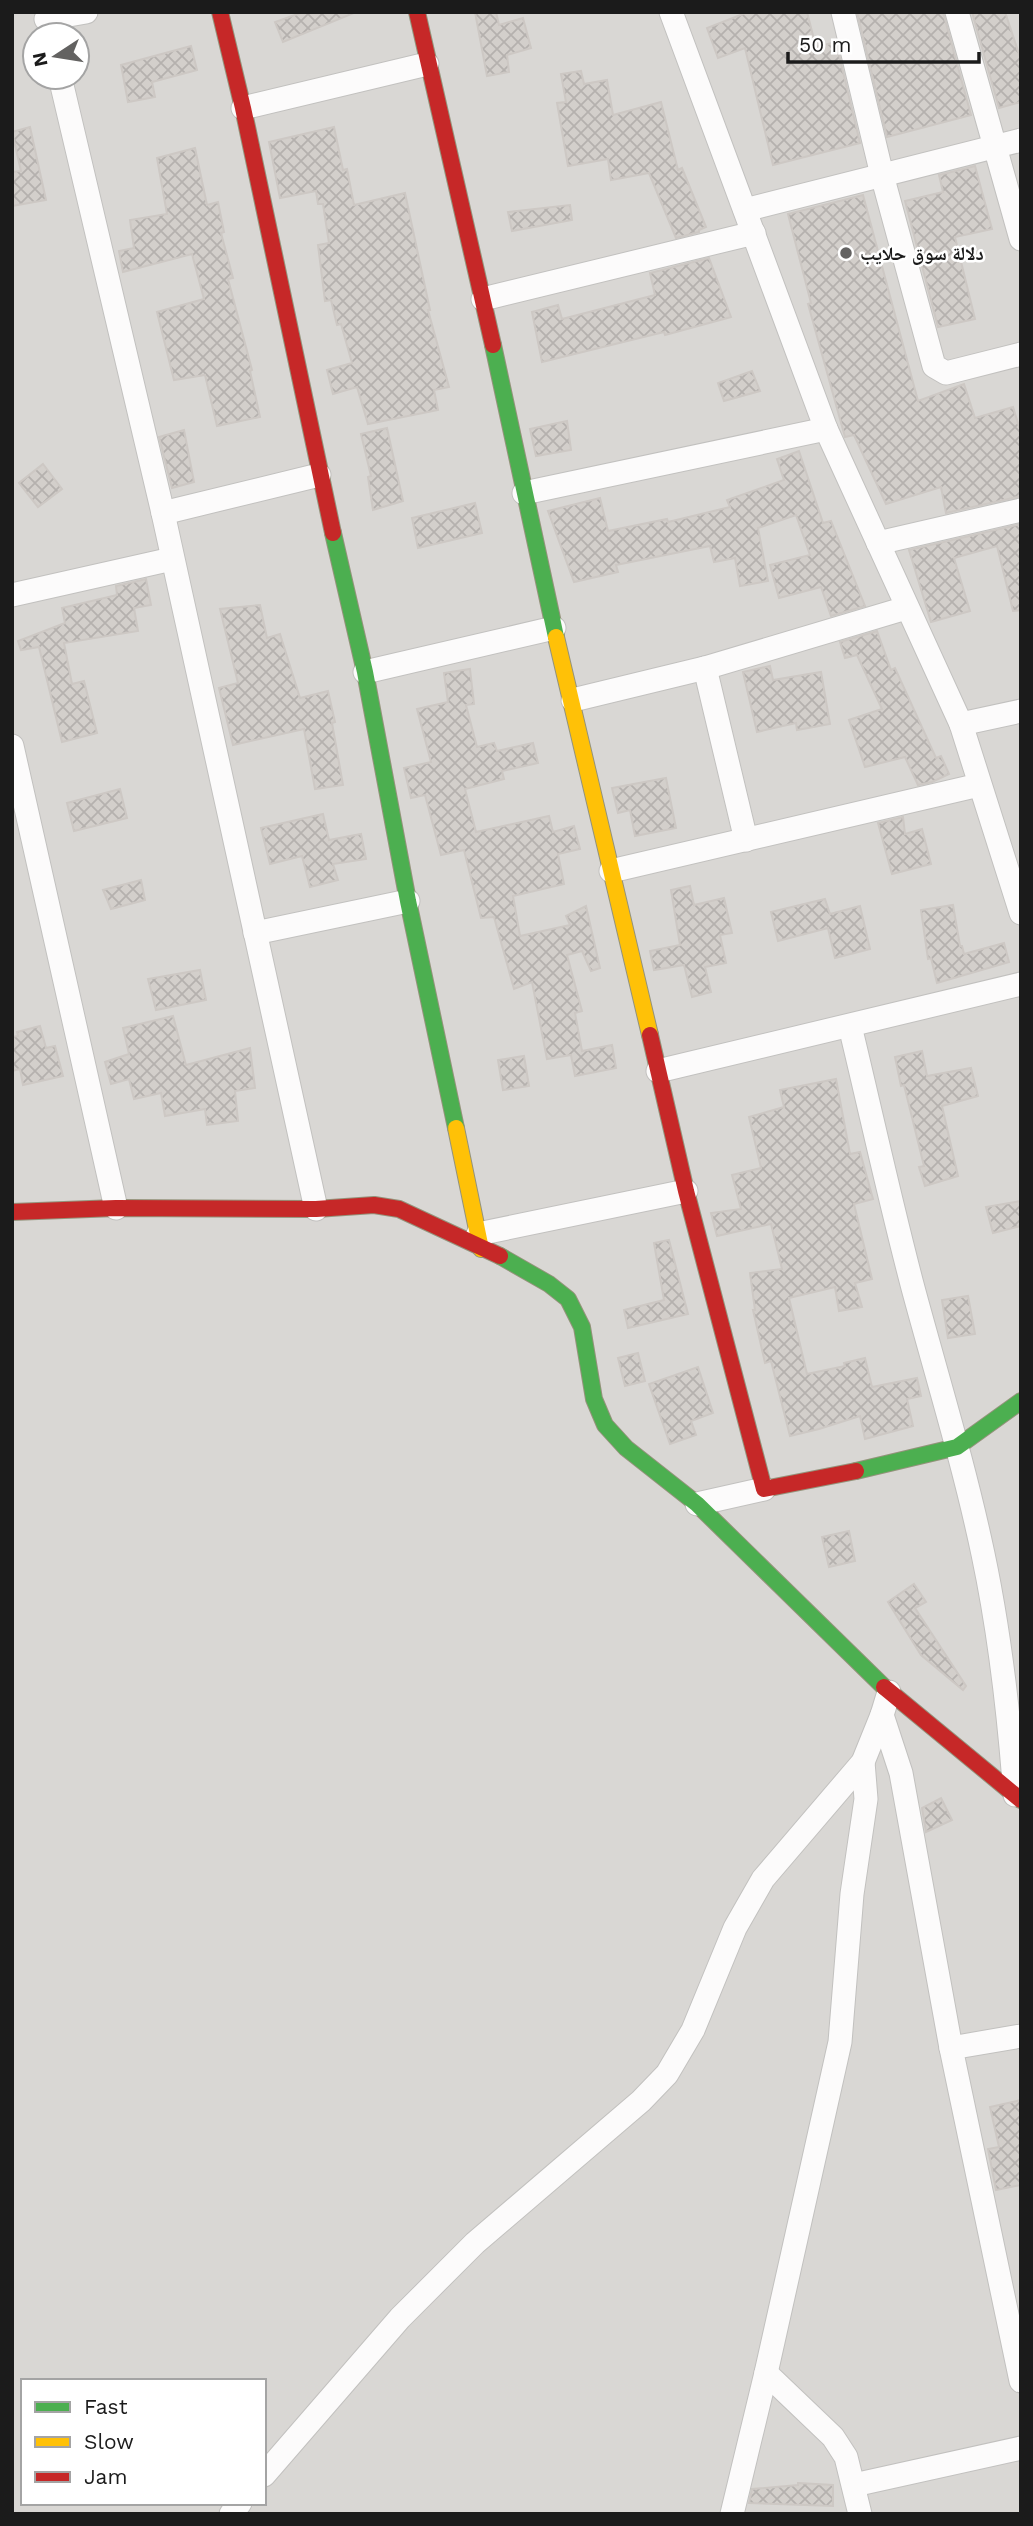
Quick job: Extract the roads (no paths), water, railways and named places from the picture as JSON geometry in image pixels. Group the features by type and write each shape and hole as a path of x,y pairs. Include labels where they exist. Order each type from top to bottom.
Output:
{"street":[{"path":"51,21 86,12"},
{"path":"220,12 243,107 319,475 365,672 408,901 479,1242"},
{"path":"417,12 611,872 686,1191 764,1489"},
{"path":"671,12 827,429 906,608 961,724 1021,913"},
{"path":"843,12 882,175 934,366 946,373 1021,354"},
{"path":"957,12 1021,239"},
{"path":"243,107 427,64"},
{"path":"63,91 163,513 316,1209"},
{"path":"745,210 1021,140"},
{"path":"483,299 754,233"},
{"path":"524,493 827,429"},
{"path":"163,513 319,475"},
{"path":"878,543 1021,510"},
{"path":"12,595 172,559"},
{"path":"573,700 705,668 906,608"},
{"path":"365,672 554,628"},
{"path":"705,668 746,840"},
{"path":"961,724 1021,710"},
{"path":"12,746 116,1208"},
{"path":"611,872 979,785"},
{"path":"255,933 408,901"},
{"path":"658,1071 1021,984"},
{"path":"850,1026 913,1286 957,1447 983,1556 998,1631 1018,1798"},
{"path":"479,1242 686,1191"},
{"path":"12,1212 116,1208 316,1209 374,1205 399,1209 479,1242 549,1284 568,1299 582,1327 594,1399 605,1425 626,1448 697,1504 889,1692 1018,1798"},
{"path":"697,1504 957,1447 1021,1401"},
{"path":"266,2473 400,2318 475,2242 641,2101 667,2074 693,2031 735,1928 763,1879 863,1762 889,1692"},
{"path":"882,1714 901,1773 951,2048 1021,2381"},
{"path":"732,2514 840,2042 852,1894 866,1799 863,1762"},
{"path":"951,2048 1021,2036"},
{"path":"766,2372 834,2437 846,2457 860,2514"},
{"path":"854,2485 1021,2448"}],"place":[{"name":"دلالة سوق حلايب","path":"846,253"}]}
